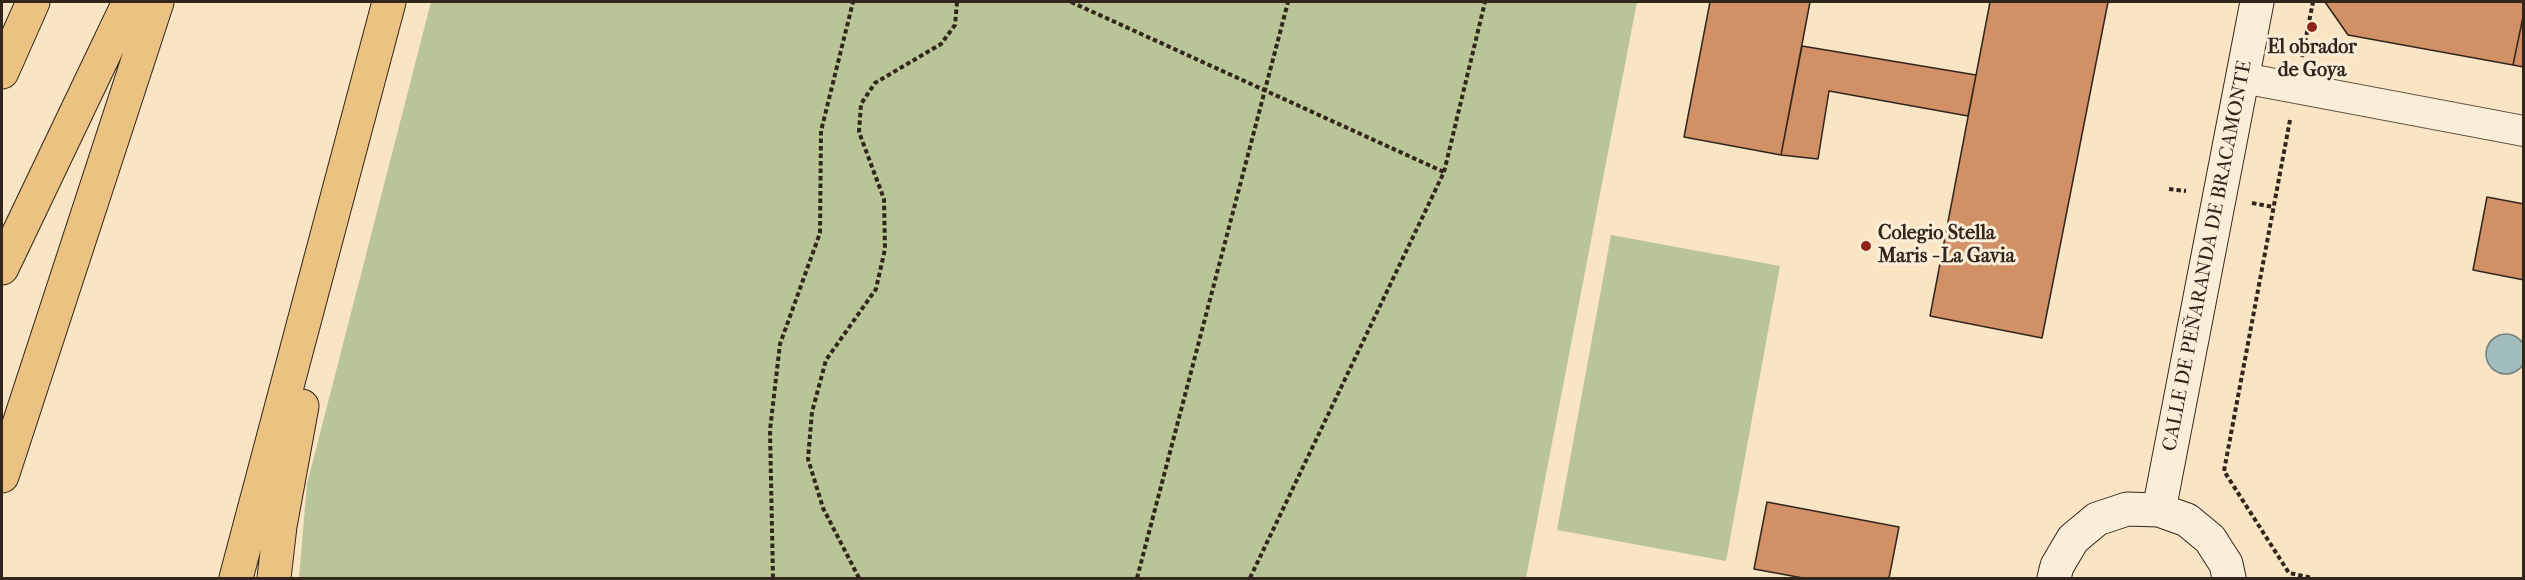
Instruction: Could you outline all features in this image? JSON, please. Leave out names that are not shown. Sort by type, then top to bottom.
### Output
[{"type":"highway","points":[[2,72],[33,2]]},
{"type":"highway","points":[[2,268],[129,2]]},
{"type":"highway","points":[[2,476],[157,2]]},
{"type":"highway","points":[[236,579],[389,2]]},
{"type":"highway","points":[[274,579],[279,526],[351,144]]},
{"type":"main road","name":"CALLE DE PEÑARANDA DE BRACAMONTE","points":[[2158,510],[2257,2]]},
{"type":"main road","points":[[2054,579],[2057,566],[2073,539],[2097,519],[2127,509],[2158,510],[2187,520],[2210,539],[2226,564],[2229,579]]},
{"type":"street","points":[[2243,78],[2523,131]]},
{"type":"path","points":[[773,579],[770,430],[780,344],[820,232],[821,131],[853,2]]},
{"type":"path","points":[[859,579],[823,508],[808,459],[812,412],[826,360],[876,289],[885,249],[884,199],[859,132],[861,104],[876,83],[941,44],[955,25],[957,2]]},
{"type":"path","points":[[1071,2],[1444,172]]},
{"type":"path","points":[[1137,579],[1263,89],[1288,2]]},
{"type":"path","points":[[1250,579],[1444,172],[1485,2]]},
{"type":"path","points":[[2313,2],[2224,471],[2289,573],[2313,579]]},
{"type":"green space","points":[[431,2],[1637,2],[1526,578],[299,578],[307,484]]},
{"type":"green space","points":[[1611,235],[1780,266],[1726,561],[1557,530]]},
{"type":"water","points":[[2506,334],[2520,340],[2526,354],[2520,368],[2506,374],[2492,368],[2486,354],[2492,340]]},
{"type":"building","points":[[1710,2],[1810,2],[1781,155],[1684,137]]},
{"type":"building","points":[[1990,2],[2108,2],[2042,338],[1930,316]]},
{"type":"building","points":[[2325,2],[2524,2],[2524,12],[2513,65],[2348,35]]},
{"type":"building","points":[[2524,12],[2524,67],[2513,65]]},
{"type":"building","points":[[1802,46],[1976,75],[1968,116],[1829,91],[1818,159],[1781,155]]},
{"type":"building","points":[[2487,197],[2524,204],[2524,280],[2473,270]]},
{"type":"building","points":[[1767,502],[1899,527],[1889,578],[1803,578],[1754,569]]},
{"type":"place","name":"El obrador de Goya","points":[[2312,27]]},
{"type":"place","name":"Colegio Stella Maris - La Gavia","points":[[1866,246]]}]
